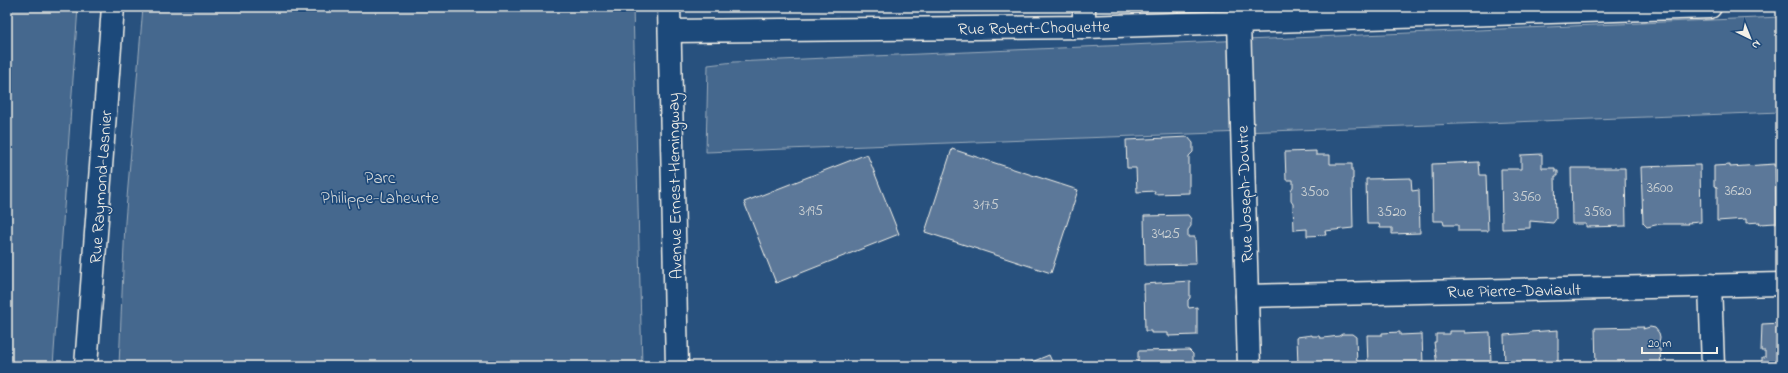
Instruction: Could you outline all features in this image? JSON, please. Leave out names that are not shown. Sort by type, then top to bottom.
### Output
[{"type":"street","name":"Rue Raymond-Lasnier","points":[[86,366],[113,7]]},
{"type":"street","name":"Avenue Ernest-Hemingway","points":[[669,7],[677,366]]},
{"type":"street","name":"Rue Robert-Choquette","points":[[670,31],[1084,17],[1239,22],[1380,12],[1710,7]]},
{"type":"street","name":"Rue Joseph-Doutre","points":[[1239,22],[1249,366]]},
{"type":"street","name":"Rue Pierre-Daviault","points":[[1247,296],[1781,284]]},
{"type":"street","points":[[1710,285],[1713,366]]},
{"type":"green space","points":[[7,7],[78,7],[53,366],[7,366]]},
{"type":"green space","name":"Parc Philippe-Laheurte","points":[[143,7],[633,7],[642,366],[119,366],[125,222]]},
{"type":"green space","points":[[1781,17],[1781,112],[706,152],[708,65],[734,62]]},
{"type":"building","points":[[1188,137],[1193,143],[1193,152],[1189,156],[1189,193],[1154,194],[1155,191],[1137,192],[1136,168],[1127,168],[1126,140]]},
{"type":"building","points":[[952,149],[1078,190],[1051,273],[925,232]]},
{"type":"building","points":[[1316,151],[1316,155],[1330,155],[1330,164],[1352,164],[1353,228],[1325,231],[1326,235],[1307,236],[1307,229],[1294,230],[1293,204],[1291,201],[1293,180],[1286,180],[1285,152]]},
{"type":"building","points":[[867,154],[899,234],[776,283],[744,202]]},
{"type":"building","points":[[1542,154],[1542,168],[1555,168],[1555,171],[1558,171],[1558,176],[1555,176],[1556,219],[1553,223],[1530,221],[1530,228],[1502,229],[1501,169],[1521,169],[1521,155]]},
{"type":"building","points":[[1479,162],[1480,175],[1486,175],[1488,231],[1458,231],[1458,225],[1444,225],[1443,221],[1433,221],[1432,164]]},
{"type":"building","points":[[1775,164],[1776,223],[1746,223],[1746,219],[1717,221],[1717,187],[1714,186],[1714,166],[1730,165],[1730,167]]},
{"type":"building","points":[[1700,165],[1701,222],[1687,223],[1688,224],[1660,224],[1647,227],[1643,223],[1641,167]]},
{"type":"building","points":[[1571,168],[1625,168],[1626,226],[1586,227],[1586,224],[1572,224]]},
{"type":"building","points":[[1411,178],[1412,191],[1419,190],[1420,233],[1392,234],[1392,228],[1380,228],[1379,224],[1367,224],[1366,179]]},
{"type":"building","points":[[1188,215],[1191,219],[1191,226],[1188,230],[1188,237],[1195,237],[1196,264],[1145,265],[1144,216]]},
{"type":"building","points":[[1190,281],[1190,298],[1188,300],[1188,306],[1189,308],[1197,307],[1197,335],[1168,336],[1168,333],[1151,333],[1151,331],[1145,331],[1144,284]]},
{"type":"building","points":[[1781,323],[1781,366],[1762,366],[1762,357],[1765,357],[1765,351],[1761,351],[1762,324]]},
{"type":"building","points":[[1644,327],[1643,329],[1650,327],[1655,328],[1659,333],[1660,337],[1658,349],[1660,349],[1661,366],[1596,366],[1595,328]]},
{"type":"building","points":[[1558,330],[1558,366],[1505,366],[1504,335]]},
{"type":"building","points":[[1449,331],[1465,331],[1465,333],[1490,332],[1491,363],[1479,364],[1479,366],[1437,366],[1434,342],[1436,342],[1436,334],[1449,334]]},
{"type":"building","points":[[1400,332],[1400,335],[1422,334],[1423,366],[1368,366],[1367,335],[1382,335],[1382,333]]},
{"type":"building","points":[[1342,334],[1352,334],[1356,337],[1357,366],[1298,366],[1297,337],[1312,335],[1323,338],[1339,336]]},
{"type":"building","points":[[1189,350],[1193,354],[1193,363],[1191,365],[1193,366],[1138,366],[1138,351]]},
{"type":"building","points":[[1049,355],[1054,366],[1022,366]]},
{"type":"building","points":[[777,360],[794,366],[775,366]]}]
